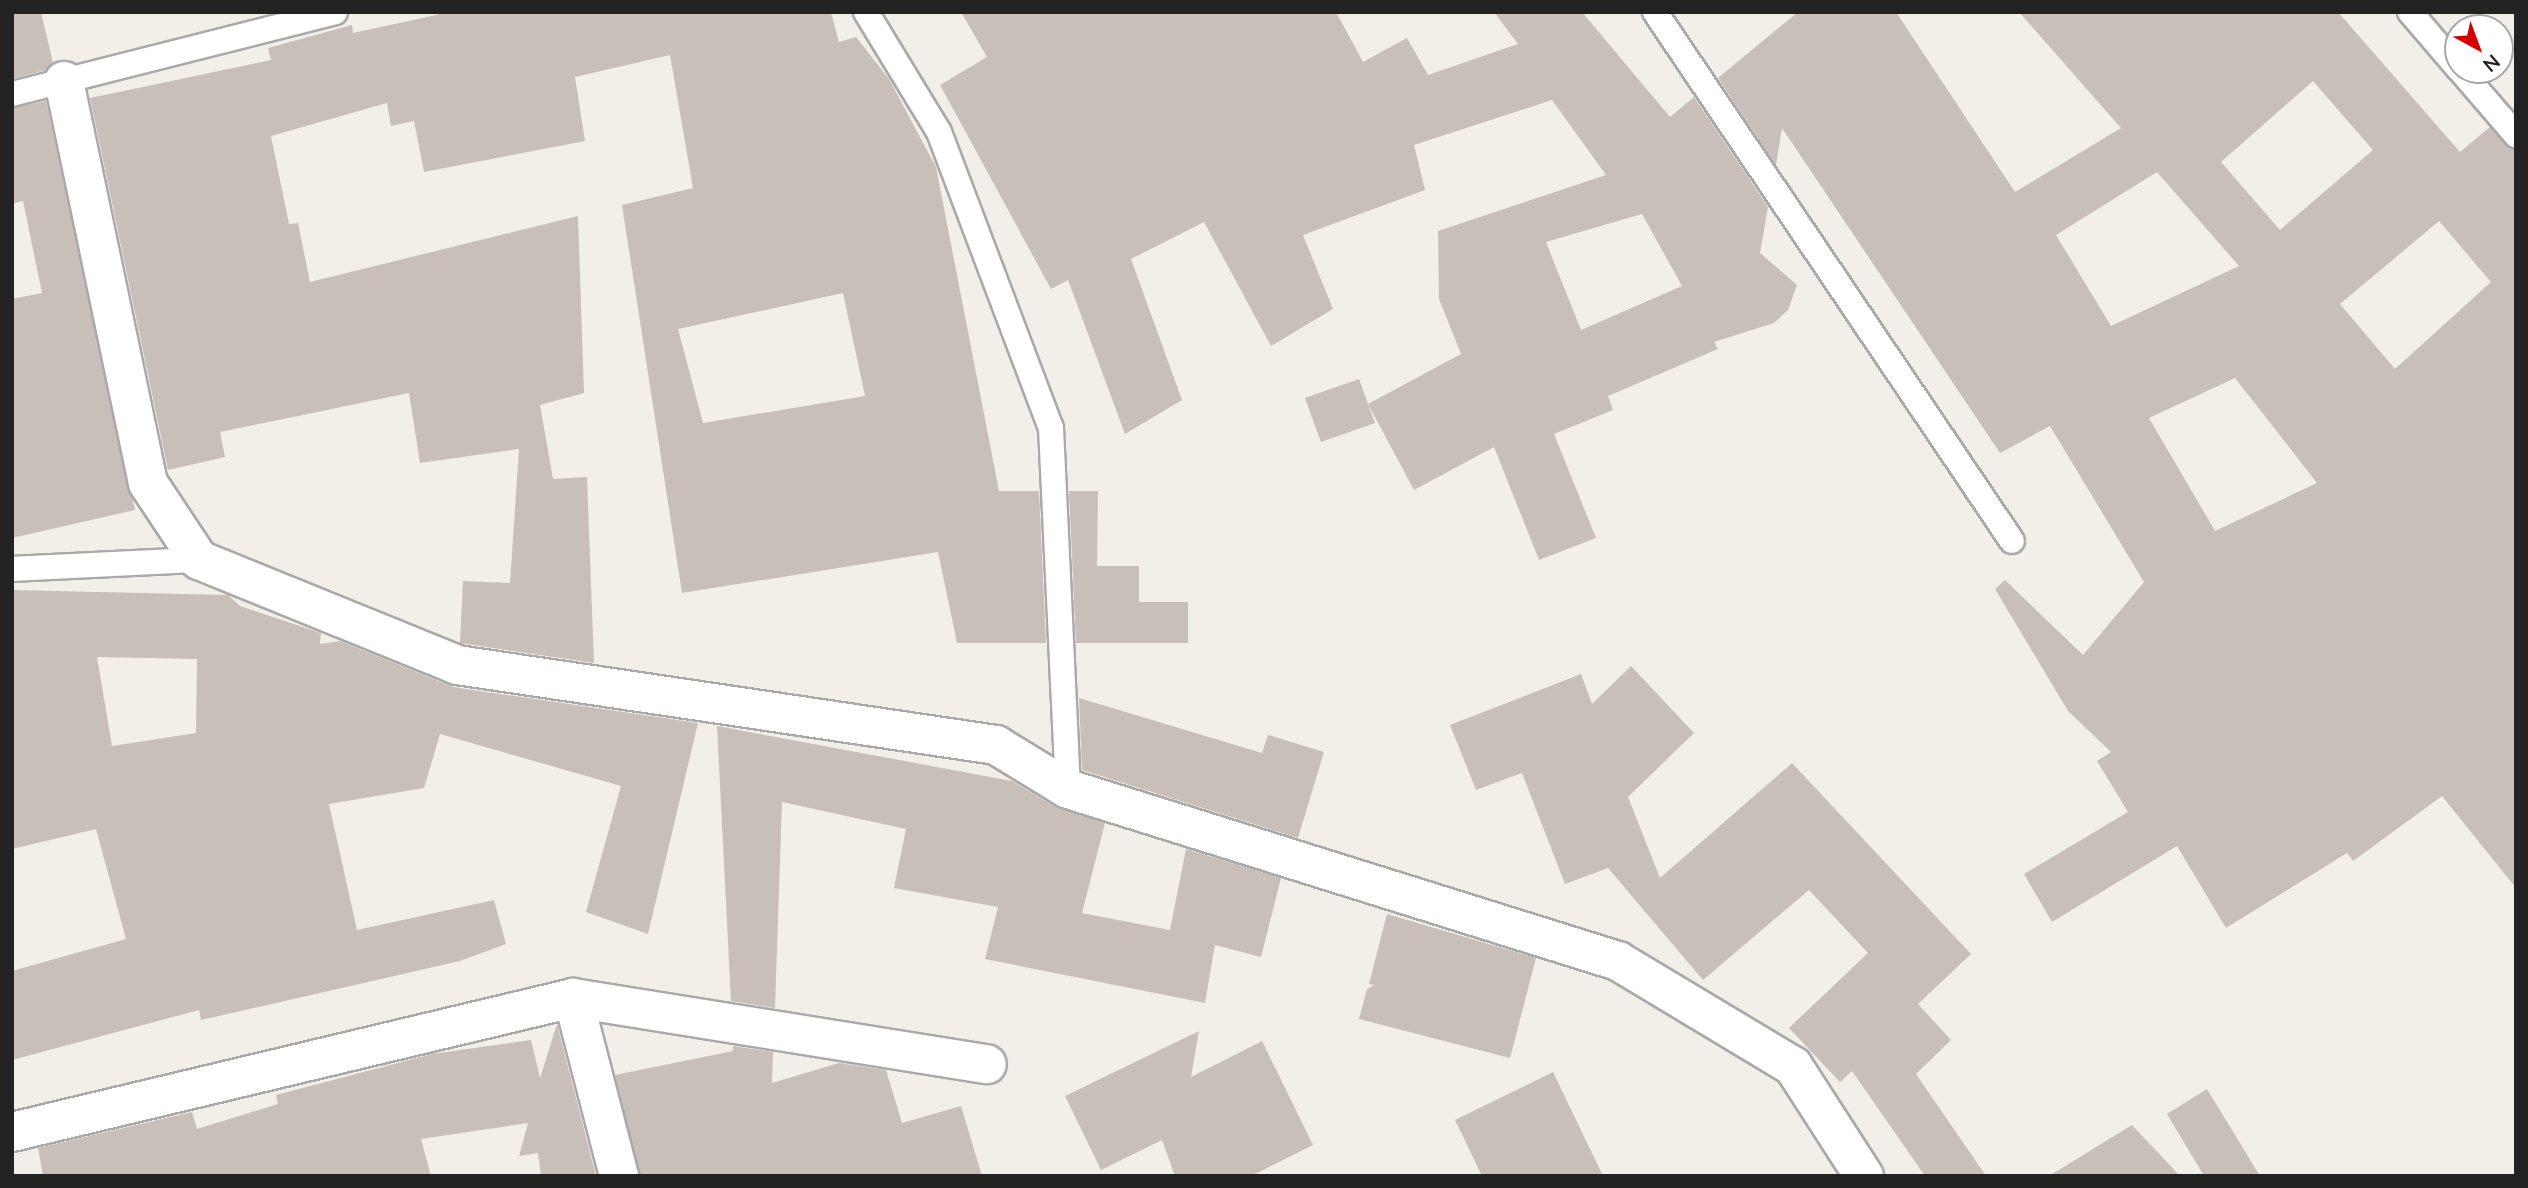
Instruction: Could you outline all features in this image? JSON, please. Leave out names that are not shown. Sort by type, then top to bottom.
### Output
[{"type":"street","points":[[64,81],[148,483],[200,560],[457,665],[996,746],[1068,789],[1618,961],[1793,1066],[1864,1176]]},
{"type":"street","points":[[573,998],[618,1176]]},
{"type":"street","points":[[12,1132],[573,998],[987,1064]]},
{"type":"lane","points":[[12,94],[335,12]]},
{"type":"lane","points":[[866,12],[939,132],[1051,428],[1068,789]]},
{"type":"lane","points":[[1655,12],[2012,541]]},
{"type":"lane","points":[[2410,12],[2444,52]]},
{"type":"lane","points":[[2472,84],[2516,135]]},
{"type":"lane","points":[[12,569],[200,560]]},
{"type":"building","points":[[12,12],[41,12],[53,63],[46,70],[12,79]]},
{"type":"building","points":[[450,12],[831,12],[839,42],[856,37],[889,79],[936,167],[999,491],[1039,491],[1046,643],[957,643],[938,552],[682,593],[622,205],[693,188],[670,55],[575,77],[585,141],[424,172],[414,121],[391,126],[387,103],[271,136],[289,224],[298,223],[310,282],[578,216],[584,393],[540,405],[553,479],[587,477],[594,663],[460,643],[463,581],[510,583],[519,449],[420,463],[409,393],[220,432],[225,457],[168,470],[90,98],[271,60],[268,48],[352,25],[353,33]],"holes":[[[843,293],[865,396],[703,423],[678,329]]]},
{"type":"building","points":[[961,12],[1336,12],[1363,62],[1407,38],[1428,75],[1518,44],[1494,12],[1582,12],[1670,117],[1694,97],[1768,207],[1760,253],[1797,285],[1788,310],[1774,323],[1714,342],[1718,349],[1608,396],[1613,410],[1554,434],[1596,538],[1539,560],[1494,447],[1414,490],[1368,404],[1461,354],[1439,299],[1438,231],[1606,175],[1552,100],[1414,145],[1425,190],[1303,235],[1333,309],[1271,346],[1204,222],[1131,259],[1182,400],[1125,434],[1068,280],[1051,289],[940,85],[987,57]],"holes":[[[1642,214],[1682,286],[1581,330],[1546,242]]]},
{"type":"building","points":[[1798,12],[1896,12],[2015,192],[2121,128],[2019,12],[2338,12],[2460,152],[2490,127],[2516,149],[2516,888],[2442,796],[2353,861],[2347,853],[2226,928],[2177,846],[2052,922],[2024,874],[2128,812],[2097,761],[2111,752],[2068,711],[1995,589],[2005,580],[2083,655],[2144,582],[2050,426],[2000,453],[1782,128],[1776,165],[1718,78]],"holes":[[[2313,81],[2373,150],[2280,230],[2221,162]],[[2157,172],[2239,266],[2111,326],[2056,235]],[[2439,221],[2491,282],[2395,369],[2340,304]],[[2235,378],[2317,483],[2215,531],[2149,418]]]},
{"type":"building","points":[[46,101],[135,510],[12,538],[12,299],[42,293],[23,201],[12,204],[12,108]]},
{"type":"building","points":[[1359,379],[1375,423],[1321,442],[1305,398]]},
{"type":"building","points":[[1069,491],[1098,491],[1097,566],[1139,566],[1139,602],[1188,602],[1188,643],[1076,643]]},
{"type":"building","points":[[12,590],[228,595],[240,606],[321,633],[320,644],[340,641],[453,687],[698,723],[648,934],[586,912],[621,786],[440,734],[424,788],[329,804],[357,930],[494,900],[506,944],[460,961],[201,1020],[199,1010],[12,1060],[12,971],[126,939],[96,829],[12,849]],"holes":[[[97,657],[197,659],[196,733],[112,746]]]},
{"type":"building","points":[[1631,666],[1694,733],[1628,797],[1660,878],[1792,763],[1971,954],[1918,1004],[1951,1040],[1916,1074],[1986,1176],[1925,1176],[1852,1071],[1840,1082],[1789,1028],[1868,953],[1809,890],[1703,980],[1608,868],[1565,884],[1522,773],[1476,790],[1450,725],[1581,674],[1592,704]]},
{"type":"building","points":[[1079,698],[1262,753],[1268,735],[1324,752],[1298,838],[1082,770]]},
{"type":"building","points":[[717,726],[1012,781],[1057,808],[1105,823],[1082,913],[1170,930],[1186,849],[1281,878],[1261,957],[1215,945],[1205,1003],[985,959],[998,907],[894,888],[906,829],[782,802],[775,1008],[731,1001]]},
{"type":"building","points":[[1387,914],[1536,958],[1510,1058],[1359,1019],[1367,989],[1375,985],[1369,984]]},
{"type":"building","points":[[557,1024],[596,1176],[541,1176],[538,1153],[519,1156],[528,1123],[421,1139],[431,1176],[43,1176],[38,1148],[192,1112],[197,1129],[278,1104],[276,1095],[432,1054],[531,1040],[540,1078]]},
{"type":"building","points":[[1199,1031],[1191,1077],[1262,1041],[1313,1145],[1251,1176],[1175,1176],[1162,1140],[1101,1170],[1065,1096]]},
{"type":"building","points":[[733,1046],[773,1052],[772,1083],[839,1063],[886,1070],[902,1123],[961,1106],[982,1176],[640,1176],[615,1075],[733,1051]]},
{"type":"building","points":[[1553,1072],[1603,1176],[1482,1176],[1455,1120]]},
{"type":"building","points":[[2207,1089],[2260,1176],[2204,1176],[2167,1114]]},
{"type":"building","points":[[2132,1125],[2180,1176],[2049,1176]]}]
